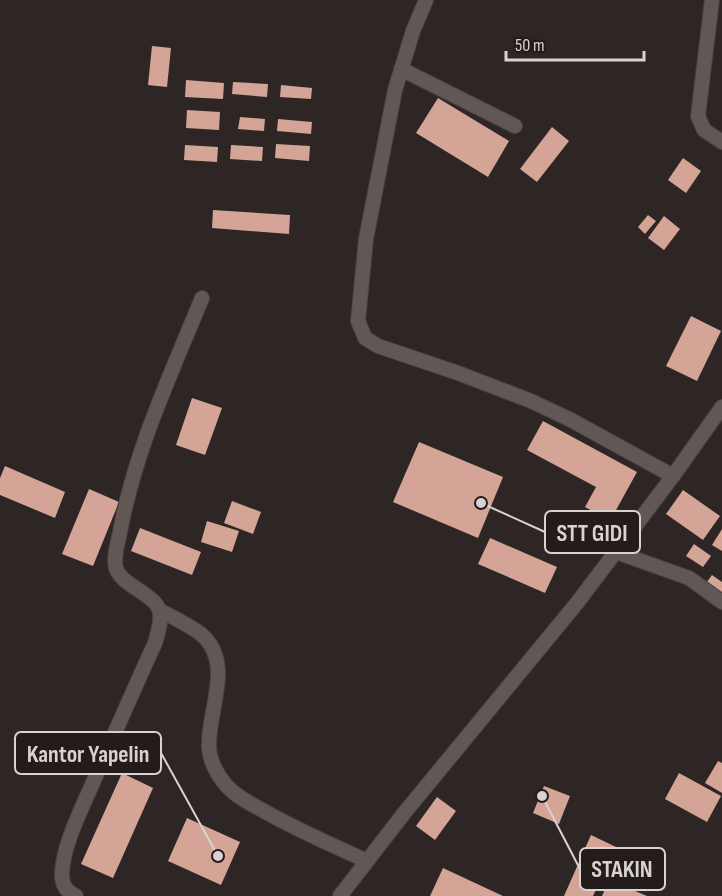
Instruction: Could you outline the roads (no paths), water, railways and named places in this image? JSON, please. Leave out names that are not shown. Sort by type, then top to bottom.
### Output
[{"type":"street","points":[[426,0],[413,31],[395,90],[366,239],[358,321],[365,338],[378,346],[531,401],[571,420],[673,476]]},
{"type":"street","points":[[712,0],[698,116],[704,130],[722,142]]},
{"type":"street","points":[[401,69],[515,126]]},
{"type":"street","points":[[202,298],[131,479],[116,555],[116,568],[124,580],[155,601],[161,611],[202,635],[212,648],[218,664],[218,687],[208,745],[213,766],[226,786],[249,803],[287,824],[367,861]]},
{"type":"street","points":[[340,896],[616,552],[722,407]]},
{"type":"street","points":[[616,552],[689,578],[722,602]]},
{"type":"street","points":[[76,896],[68,892],[63,885],[65,853],[80,812],[155,643],[161,625],[161,611]]},
{"type":"place","name":"STT GIDI","points":[[481,503]]},
{"type":"place","name":"STAKIN","points":[[542,796]]},
{"type":"place","name":"Kantor Yapelin","points":[[218,856]]}]
